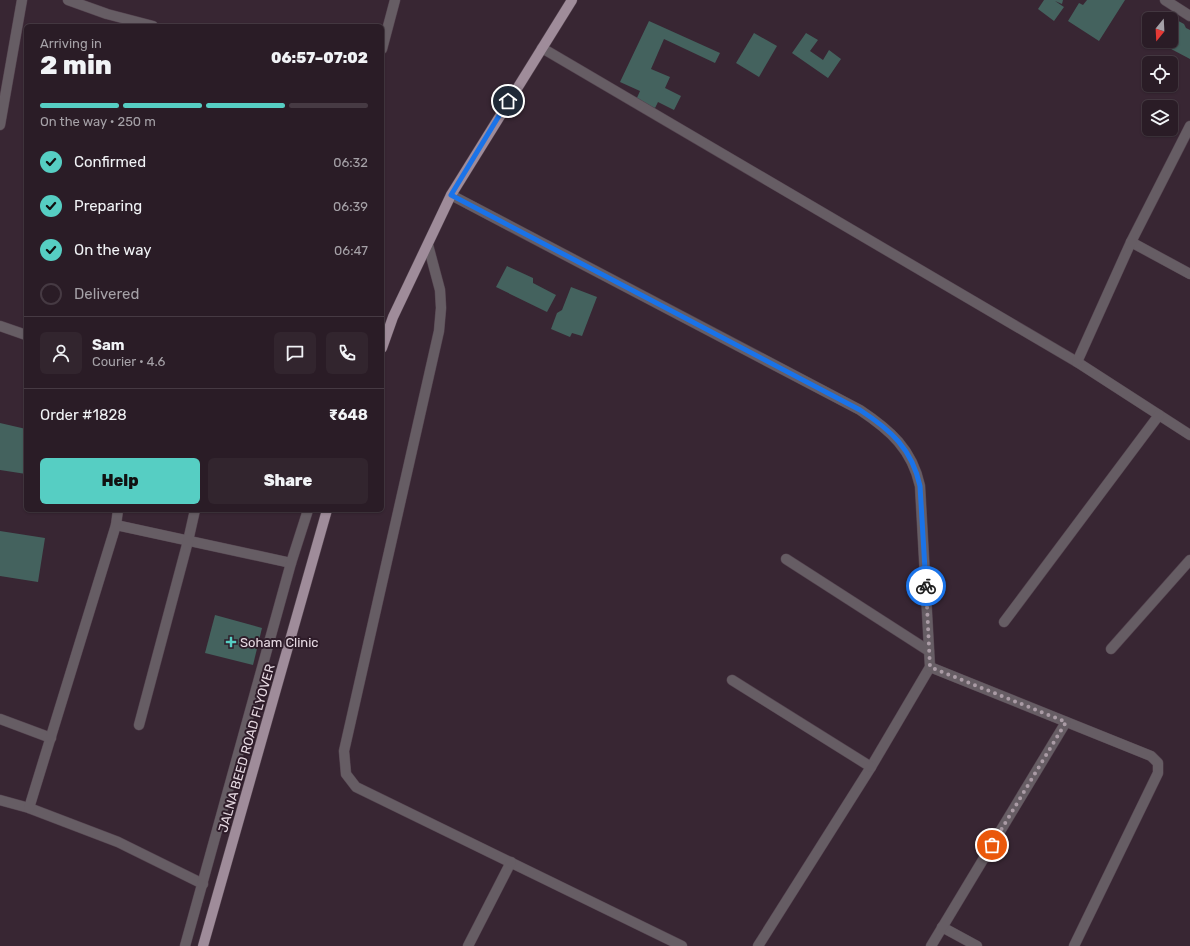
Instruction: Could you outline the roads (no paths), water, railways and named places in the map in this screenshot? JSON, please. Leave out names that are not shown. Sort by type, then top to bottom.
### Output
[{"type":"main road","points":[[384,342],[393,317],[451,195],[572,0]]},
{"type":"main road","name":"JALNA BEED ROAD FLYOVER","points":[[203,946],[327,512]]},
{"type":"street","points":[[0,125],[22,0]]},
{"type":"street","points":[[68,0],[106,14],[145,24]]},
{"type":"street","points":[[384,42],[395,0]]},
{"type":"street","points":[[1165,0],[1190,16]]},
{"type":"street","points":[[542,48],[1077,362],[1190,435]]},
{"type":"street","points":[[1077,362],[1131,242],[1190,126]]},
{"type":"street","points":[[451,195],[860,410],[876,420],[896,438],[905,448],[918,473],[930,667],[871,767],[758,946]]},
{"type":"street","points":[[1131,242],[1190,274]]},
{"type":"street","points":[[428,245],[440,290],[441,308],[439,331],[344,751],[346,774],[356,787],[682,946]]},
{"type":"street","points":[[0,326],[24,333]]},
{"type":"street","points":[[1004,622],[1159,415]]},
{"type":"street","points":[[29,808],[116,525],[118,512]]},
{"type":"street","points":[[139,725],[195,512]]},
{"type":"street","points":[[185,946],[291,563],[307,512]]},
{"type":"street","points":[[116,525],[291,563]]},
{"type":"street","points":[[786,558],[929,651]]},
{"type":"street","points":[[1111,649],[1190,560]]},
{"type":"street","points":[[930,667],[1151,756],[1158,763],[1159,768],[1074,946]]},
{"type":"street","points":[[732,680],[871,767]]},
{"type":"street","points":[[0,719],[51,738]]},
{"type":"street","points":[[931,946],[1066,722]]},
{"type":"street","points":[[0,800],[29,808],[126,845],[203,884]]},
{"type":"street","points":[[468,946],[511,862]]},
{"type":"street","points":[[942,927],[977,946]]},
{"type":"place","name":"Soham Clinic","points":[[231,642]]}]
